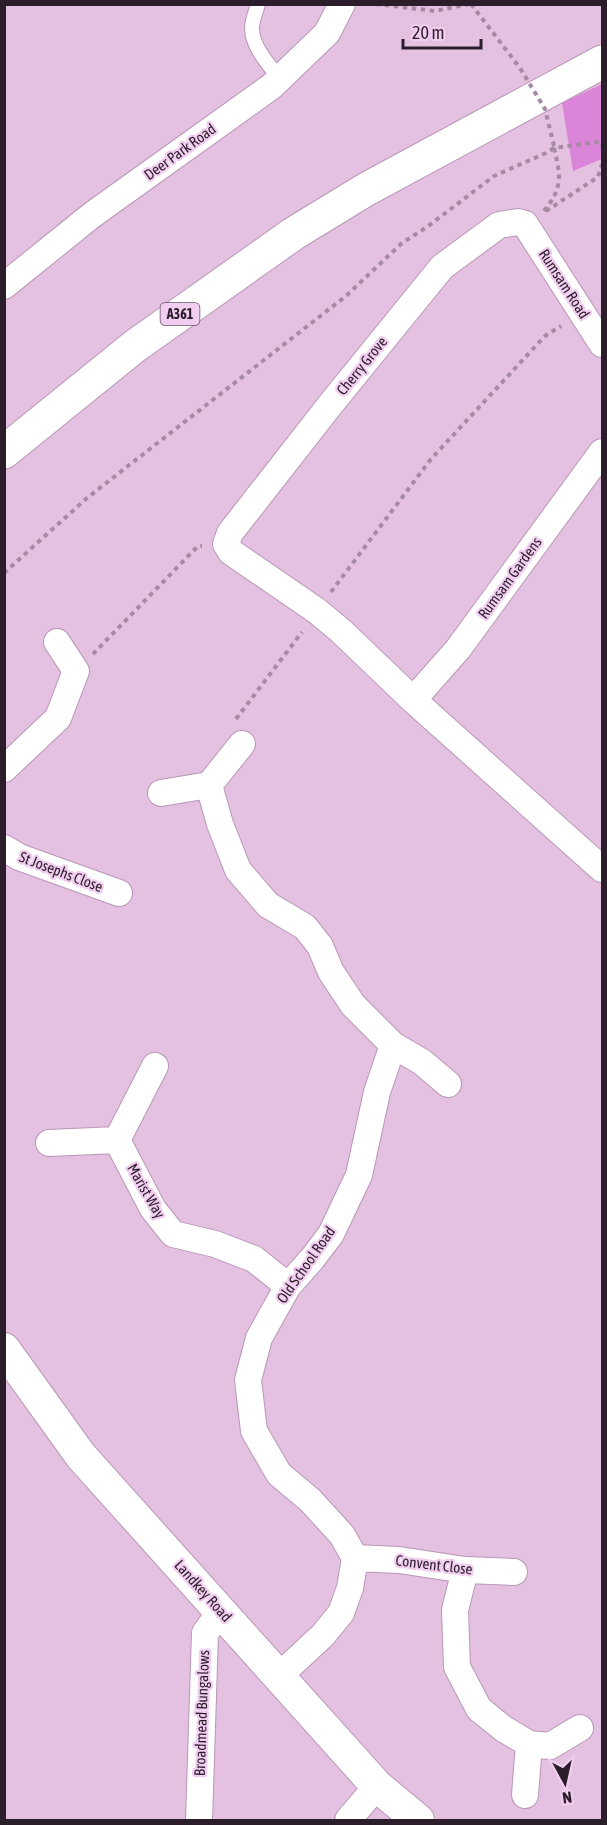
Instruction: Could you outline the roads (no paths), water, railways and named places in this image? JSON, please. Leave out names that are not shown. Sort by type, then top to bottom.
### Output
[{"type":"highway","name":"A361","points":[[4,452],[135,346],[293,234],[365,190],[603,62]]},
{"type":"street","name":"Deer Park Road","points":[[4,286],[92,215],[272,86],[327,33],[342,4]]},
{"type":"street","name":"Rumsam Road","points":[[533,219],[582,313],[603,345]]},
{"type":"street","name":"Cherry Grove","points":[[413,700],[341,631],[317,611],[231,552],[226,544],[231,533],[330,405],[442,267],[499,225],[533,219]]},
{"type":"street","name":"Rumsam Gardens","points":[[413,700],[458,649],[603,452]]},
{"type":"street","points":[[4,769],[58,718],[76,671],[57,642]]},
{"type":"street","points":[[413,700],[603,869]]},
{"type":"street","points":[[238,733],[209,785],[220,824],[238,870],[268,905],[305,927],[320,946],[331,972],[353,1005],[393,1045],[422,1062],[448,1084]]},
{"type":"street","points":[[161,794],[209,785]]},
{"type":"street","name":"St Josephs Close","points":[[4,848],[19,857],[118,893]]},
{"type":"street","name":"Old School Road","points":[[355,1558],[336,1528],[310,1500],[279,1474],[254,1431],[248,1380],[259,1338],[288,1286],[331,1234],[359,1175],[377,1092],[393,1045]]},
{"type":"street","points":[[49,1143],[117,1140],[155,1066]]},
{"type":"street","name":"Marist Way","points":[[117,1140],[153,1209],[173,1233],[215,1244],[254,1259],[288,1286]]},
{"type":"street","name":"Landkey Road","points":[[4,1349],[81,1455],[377,1786],[418,1821]]},
{"type":"street","points":[[279,1676],[323,1635],[341,1613],[350,1588],[355,1558]]},
{"type":"street","name":"Convent Close","points":[[355,1558],[399,1560],[465,1570],[514,1572]]},
{"type":"street","points":[[465,1570],[455,1610],[457,1667],[479,1709],[504,1729],[529,1744],[550,1746],[580,1728]]},
{"type":"street","name":"Broadmead Bungalows","points":[[199,1821],[205,1633],[221,1611]]},
{"type":"street","points":[[525,1795],[529,1744]]},
{"type":"street","points":[[348,1821],[377,1786]]},
{"type":"lane","points":[[258,4],[252,31],[264,58],[280,79]]}]
